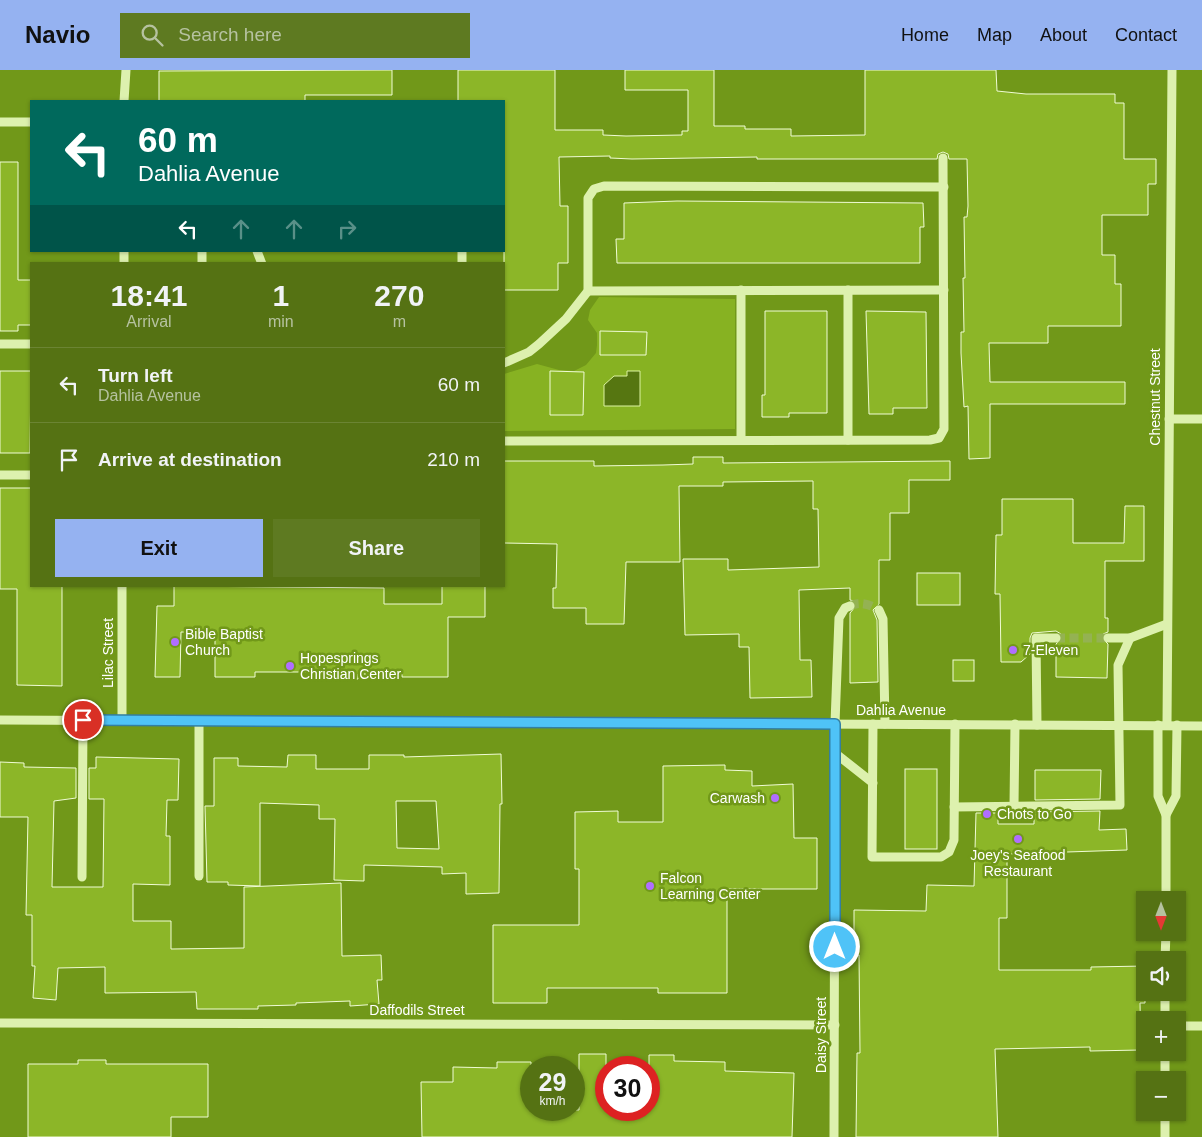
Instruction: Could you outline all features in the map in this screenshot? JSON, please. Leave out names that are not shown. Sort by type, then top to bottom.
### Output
[{"type":"street","points":[[124,100],[126,70]]},
{"type":"street","name":"Chestnut Street","points":[[1166,891],[1166,815],[1158,796],[1167,624],[1172,70]]},
{"type":"street","points":[[0,122],[30,122]]},
{"type":"street","points":[[505,441],[930,440],[939,438],[944,430],[943,158]]},
{"type":"street","points":[[505,363],[529,352],[539,344],[566,319],[588,291],[588,198],[594,189],[604,186],[944,187]]},
{"type":"street","points":[[741,290],[741,440]]},
{"type":"street","points":[[848,290],[848,440]]},
{"type":"street","points":[[588,291],[944,290]]},
{"type":"street","points":[[0,344],[30,344]]},
{"type":"street","points":[[1169,419],[1202,420]]},
{"type":"street","points":[[0,475],[30,475]]},
{"type":"street","name":"Lilac Street","points":[[122,587],[122,720]]},
{"type":"street","name":"Daisy Street","points":[[834,1137],[835,724],[838,618],[845,608],[850,606]]},
{"type":"street","points":[[879,610],[884,619],[885,724]]},
{"type":"street","points":[[1108,638],[1130,638],[1167,624]]},
{"type":"street","points":[[1037,725],[1036,638],[1056,638]]},
{"type":"street","points":[[954,807],[1120,805],[1118,664],[1130,638]]},
{"type":"street","name":"Dahlia Avenue","points":[[0,720],[1202,726]]},
{"type":"street","points":[[82,878],[83,720]]},
{"type":"street","points":[[199,720],[199,876]]},
{"type":"street","points":[[872,724],[872,857],[941,857],[949,852],[954,840],[955,724]]},
{"type":"street","points":[[1014,724],[1014,806]]},
{"type":"street","name":"Chestnut Street","points":[[1166,815],[1176,796],[1177,725]]},
{"type":"street","points":[[835,753],[873,783]]},
{"type":"street","name":"Daffodils Street","points":[[0,1023],[835,1025]]},
{"type":"street","points":[[1186,1026],[1202,1026]]},
{"type":"street","points":[[1165,1121],[1165,1137]]},
{"type":"shaded area","points":[[599,297],[735,299],[735,429],[505,431],[505,374],[537,364],[559,370],[574,371],[586,365],[596,353],[597,345],[597,333],[588,320],[590,310]]},
{"type":"shaded area","points":[[627,371],[640,371],[640,406],[604,406],[604,385],[614,376],[627,376]]},
{"type":"building","points":[[392,70],[392,95],[305,95],[305,100],[159,100],[159,71]]},
{"type":"building","points":[[458,70],[555,70],[555,130],[603,130],[603,135],[626,136],[682,135],[682,131],[688,131],[688,90],[625,90],[625,70],[714,70],[714,126],[745,126],[745,129],[791,129],[791,136],[865,135],[865,70],[996,70],[997,91],[1026,94],[1115,94],[1115,103],[1124,103],[1124,159],[1156,159],[1156,184],[1148,184],[1148,215],[1102,215],[1102,255],[1115,255],[1115,284],[1121,284],[1121,326],[1048,326],[1048,343],[989,343],[990,382],[1125,382],[1125,404],[990,404],[990,458],[969,459],[968,406],[964,407],[961,353],[961,332],[964,332],[964,217],[967,217],[968,206],[967,159],[949,159],[948,154],[943,152],[938,154],[937,159],[757,159],[757,157],[632,159],[610,158],[610,156],[559,157],[560,206],[568,206],[568,263],[558,263],[558,290],[505,290],[505,100],[458,100]]},
{"type":"building","points":[[0,162],[18,162],[18,280],[30,280],[30,325],[18,325],[18,331],[0,331]]},
{"type":"building","points":[[677,201],[923,203],[924,227],[920,227],[920,263],[617,263],[616,239],[624,239],[624,203]]},
{"type":"building","points":[[765,311],[827,311],[827,413],[789,413],[789,417],[762,417],[762,395],[765,395]]},
{"type":"building","points":[[866,311],[926,312],[927,408],[893,408],[893,414],[869,414]]},
{"type":"building","points":[[600,331],[647,332],[646,355],[600,355]]},
{"type":"building","points":[[0,371],[30,371],[30,453],[0,453]]},
{"type":"building","points":[[550,371],[584,372],[583,415],[550,415]]},
{"type":"building","points":[[693,457],[723,457],[723,463],[950,461],[950,480],[909,480],[909,513],[890,513],[890,560],[879,560],[879,604],[873,610],[877,620],[878,682],[850,683],[850,613],[856,606],[854,601],[850,600],[850,588],[799,590],[800,660],[811,660],[812,697],[750,698],[749,647],[739,647],[739,634],[685,635],[683,559],[728,559],[728,570],[819,567],[818,509],[813,509],[813,481],[723,482],[723,486],[679,486],[680,562],[626,562],[624,624],[586,624],[586,608],[553,608],[553,588],[556,588],[557,544],[505,543],[505,461],[594,461],[594,466],[693,464]]},
{"type":"building","points":[[0,488],[30,488],[30,587],[62,587],[62,686],[17,685],[17,589],[0,589]]},
{"type":"building","points":[[1002,499],[1073,499],[1073,543],[1124,543],[1125,506],[1144,506],[1144,561],[1105,561],[1105,618],[1108,618],[1108,632],[1103,634],[1102,638],[1108,644],[1107,678],[1056,677],[1056,644],[1062,638],[1061,634],[1056,631],[1032,633],[1030,638],[1030,654],[1021,662],[1001,662],[1000,594],[995,594],[996,535],[1002,535]]},
{"type":"building","points":[[917,573],[960,573],[960,605],[917,605]]},
{"type":"building","points":[[174,587],[384,588],[384,604],[442,604],[442,587],[485,587],[485,617],[448,617],[448,677],[402,677],[402,674],[358,674],[358,679],[325,679],[325,672],[255,672],[255,677],[215,677],[215,633],[181,632],[180,677],[155,677],[157,606],[174,606]]},
{"type":"building","points":[[953,660],[974,660],[974,681],[953,681]]},
{"type":"building","points":[[501,754],[502,804],[500,804],[499,893],[466,894],[466,873],[442,874],[442,867],[364,865],[364,881],[334,880],[335,819],[319,819],[319,805],[260,803],[260,886],[228,885],[228,882],[207,882],[205,806],[214,806],[214,758],[238,758],[238,766],[287,767],[288,755],[316,755],[316,769],[369,769],[369,755],[404,755],[404,757]],"holes":[[[396,801],[436,801],[439,849],[397,848]]]},
{"type":"building","points":[[96,757],[179,759],[178,800],[167,800],[166,836],[170,836],[170,885],[133,884],[133,921],[171,921],[171,949],[244,948],[244,887],[341,883],[342,956],[381,955],[382,980],[377,980],[379,1004],[350,1006],[350,1001],[258,1006],[258,1009],[197,1009],[196,992],[105,993],[105,967],[58,968],[56,1000],[33,998],[35,966],[32,966],[32,915],[26,915],[28,817],[0,817],[0,762],[24,763],[24,767],[76,768],[76,798],[54,801],[52,887],[103,887],[104,799],[89,799],[89,768],[96,768]]},
{"type":"building","name":"Falcon Learning Center","points":[[725,765],[725,770],[752,771],[752,786],[793,784],[794,838],[817,838],[817,889],[727,889],[727,993],[658,993],[658,988],[547,988],[547,1003],[493,1003],[493,925],[579,925],[579,869],[575,869],[575,812],[618,811],[618,822],[663,822],[663,766]]},
{"type":"building","points":[[905,769],[937,769],[937,849],[905,849]]},
{"type":"building","points":[[1035,770],[1101,770],[1100,799],[1035,800]]},
{"type":"building","points":[[1100,811],[1099,830],[1126,829],[1127,850],[1007,854],[1007,918],[999,918],[999,970],[1091,970],[1091,967],[1136,966],[1136,1001],[1145,1001],[1145,1003],[1140,1003],[1140,1011],[1136,1011],[1136,1050],[1090,1051],[1090,1047],[995,1049],[998,1137],[856,1137],[857,1053],[860,1053],[859,955],[854,955],[854,910],[926,911],[927,885],[974,886],[976,813],[998,813],[998,824],[1034,824],[1034,812]]},
{"type":"building","points":[[579,1054],[606,1054],[606,1056],[595,1056],[595,1121],[660,1121],[660,1056],[649,1055],[674,1055],[674,1061],[725,1062],[725,1071],[794,1073],[792,1137],[422,1137],[421,1082],[453,1082],[453,1067],[497,1068],[497,1062],[520,1062],[520,1121],[585,1121],[585,1056],[579,1056]]},
{"type":"building","points":[[78,1060],[106,1060],[106,1064],[208,1064],[208,1117],[171,1117],[171,1137],[28,1137],[28,1064],[78,1064]]},
{"type":"tunnel","points":[[850,606],[864,604],[879,610]]},
{"type":"tunnel","points":[[1056,638],[1108,638]]},
{"type":"place","name":"Bible Baptist Church","points":[[175,642]]},
{"type":"place","name":"7-Eleven","points":[[1013,650]]},
{"type":"place","name":"Hopesprings Christian Center","points":[[290,666]]},
{"type":"place","name":"Carwash","points":[[775,798]]},
{"type":"place","name":"Chots to Go","points":[[987,814]]},
{"type":"place","name":"Joey's Seafood Restaurant","points":[[1018,839]]},
{"type":"place","name":"Falcon Learning Center","points":[[650,886]]},
{"type":"route","points":[[83,720],[835,724],[835,947]]}]
